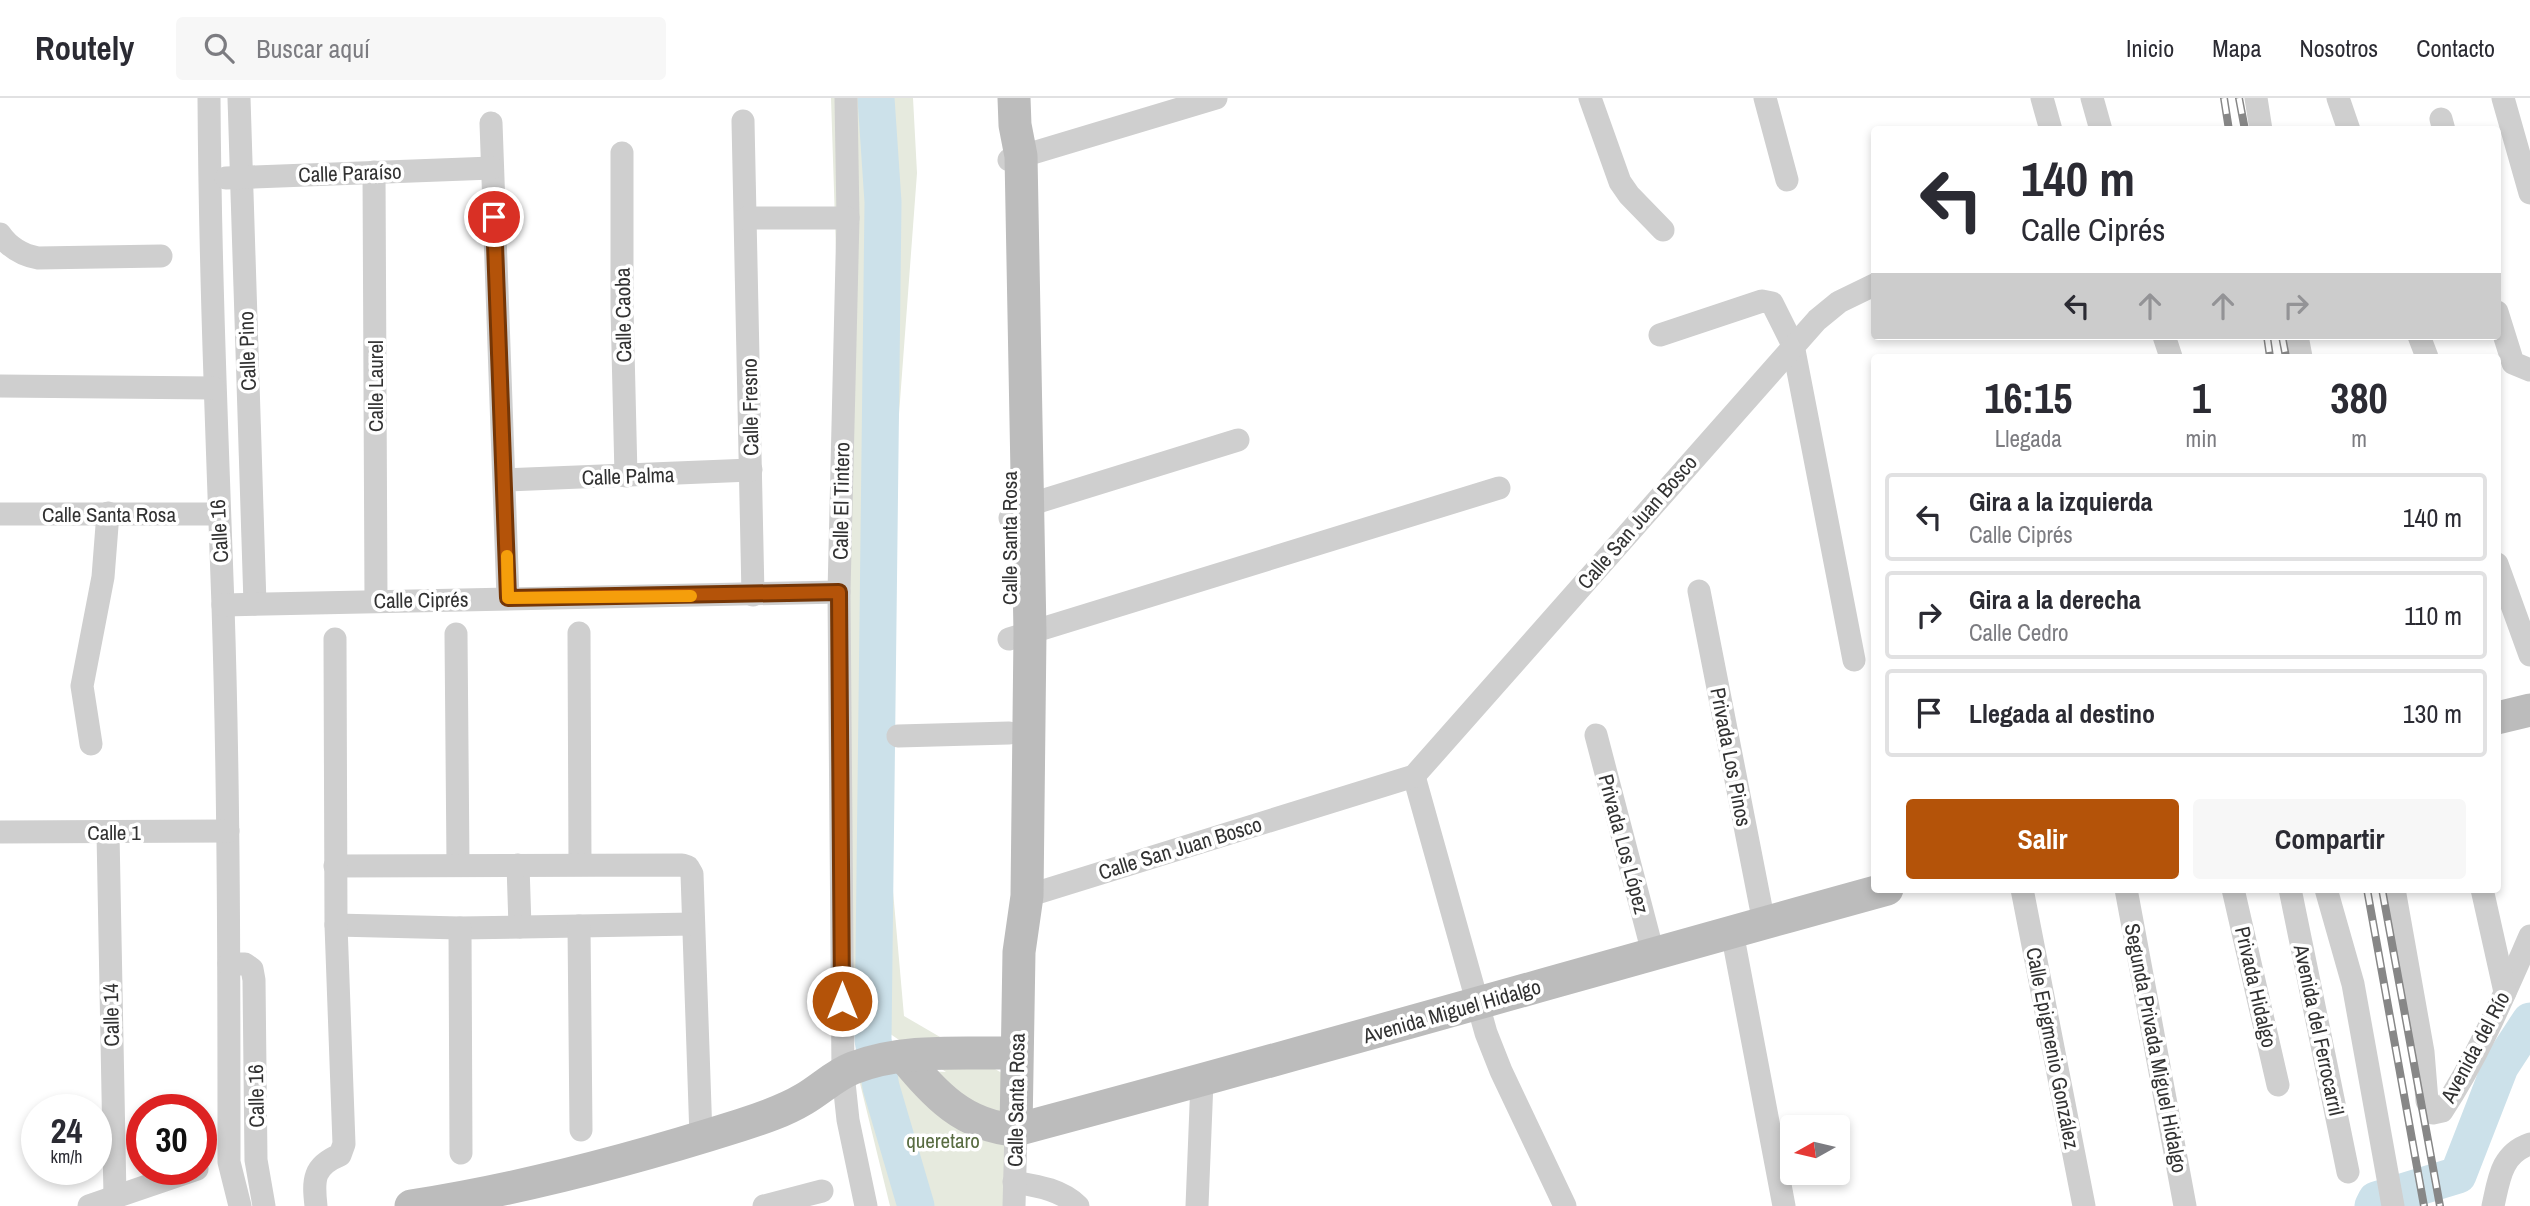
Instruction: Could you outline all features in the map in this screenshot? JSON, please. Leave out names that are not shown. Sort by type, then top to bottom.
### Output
[{"type":"street","name":"Calle 16","points":[[209,98],[214,398],[223,604],[228,831],[229,1162],[240,1206]]},
{"type":"street","name":"Calle Pino","points":[[239,98],[255,604]]},
{"type":"street","name":"Calle El Tintero","points":[[846,98],[848,218],[839,592],[850,1070],[848,1120],[866,1206]]},
{"type":"street","points":[[1014,135],[1216,98]]},
{"type":"street","points":[[1590,98],[1620,182],[1662,230]]},
{"type":"street","points":[[1765,98],[1787,180]]},
{"type":"street","points":[[2042,98],[2050,126]]},
{"type":"street","points":[[2092,98],[2100,126]]},
{"type":"street","points":[[2256,98],[2261,126]]},
{"type":"street","points":[[2338,98],[2348,126]]},
{"type":"street","points":[[2503,98],[2530,193]]},
{"type":"street","name":"Calle Fresno","points":[[743,121],[753,595]]},
{"type":"street","points":[[491,122],[508,598]]},
{"type":"street","name":"Calle Santa Rosa","points":[[1014,135],[1019,766],[1027,896],[1019,952],[1014,1206]]},
{"type":"street","name":"Calle Caoba","points":[[622,153],[626,477]]},
{"type":"street","name":"Calle Paraíso","points":[[209,179],[492,168]]},
{"type":"street","name":"Calle Laurel","points":[[374,172],[376,600]]},
{"type":"street","points":[[746,218],[848,218]]},
{"type":"street","points":[[0,234],[10,247],[38,258],[161,256]]},
{"type":"street","name":"Calle San Juan Bosco","points":[[1027,896],[1413,776],[1793,345],[1839,302],[1871,286]]},
{"type":"street","points":[[1660,335],[1768,301],[1772,303],[1793,345],[1854,660]]},
{"type":"street","points":[[2501,325],[2513,363],[2530,370]]},
{"type":"street","points":[[0,386],[214,398],[249,408]]},
{"type":"street","points":[[1018,513],[1041,501],[1238,440]]},
{"type":"street","name":"Calle Palma","points":[[505,480],[751,470]]},
{"type":"street","points":[[1019,636],[1499,488]]},
{"type":"street","points":[[91,744],[82,686],[103,577],[108,513]]},
{"type":"street","name":"Calle Santa Rosa","points":[[0,514],[218,514]]},
{"type":"street","points":[[220,543],[253,541]]},
{"type":"street","points":[[2501,588],[2505,612],[2530,655]]},
{"type":"street","name":"Privada Los Pinos","points":[[1699,591],[1764,923]]},
{"type":"street","name":"Calle Ciprés","points":[[223,604],[839,592]]},
{"type":"street","points":[[456,634],[458,864]]},
{"type":"street","points":[[579,634],[580,864]]},
{"type":"street","name":"Calle Santa Rosa","points":[[1019,636],[1009,733],[1019,766],[1009,878],[1019,952]]},
{"type":"street","points":[[316,1206],[314,1183],[317,1172],[330,1159],[340,1155],[344,1144],[336,925],[335,639]]},
{"type":"street","points":[[2501,717],[2530,710]]},
{"type":"street","points":[[898,736],[1009,733]]},
{"type":"street","name":"Privada Los López","points":[[1596,735],[1653,953]]},
{"type":"street","points":[[1413,776],[1486,1033],[1501,1071],[1565,1206]]},
{"type":"street","name":"Calle 1","points":[[0,832],[228,831]]},
{"type":"street","name":"Calle 14","points":[[108,833],[114,1197]]},
{"type":"street","points":[[335,866],[580,864],[688,867],[692,874],[701,1137]]},
{"type":"street","points":[[518,865],[520,927]]},
{"type":"street","name":"Avenida Miguel Hidalgo","points":[[1016,1130],[1202,1081],[1872,893]]},
{"type":"street","name":"Calle Epigmenio González","points":[[2023,893],[2084,1206]]},
{"type":"street","name":"Segunda Privada Miguel Hidalgo","points":[[2127,893],[2185,1206]]},
{"type":"street","name":"Privada Hidalgo","points":[[2234,893],[2278,1085]]},
{"type":"street","name":"Avenida del Ferrocarril","points":[[2291,893],[2348,1172]]},
{"type":"street","points":[[2327,893],[2353,984],[2393,1206]]},
{"type":"street","name":"Avenida del Río","points":[[2395,893],[2423,1052],[2427,1101],[2432,1113],[2442,1111],[2454,1093],[2530,936]]},
{"type":"street","points":[[2483,893],[2505,992]]},
{"type":"street","points":[[336,925],[460,928],[693,924]]},
{"type":"street","points":[[579,926],[581,1130]]},
{"type":"street","points":[[460,928],[461,1153]]},
{"type":"street","points":[[1732,932],[1784,1206]]},
{"type":"street","name":"Calle 16","points":[[229,964],[246,964],[252,969],[254,980],[256,1160],[264,1206]]},
{"type":"street","points":[[411,1206],[540,1180],[776,1114],[850,1070],[899,1058],[940,1054],[1016,1053]]},
{"type":"street","points":[[899,1058],[961,1115],[994,1128],[1016,1130]]},
{"type":"street","points":[[1198,1206],[1202,1081]]},
{"type":"street","points":[[2493,1206],[2500,1172],[2511,1154],[2530,1144]]},
{"type":"street","points":[[217,1164],[256,1160]]},
{"type":"street","points":[[1014,1182],[1048,1188],[1077,1206]]},
{"type":"street","points":[[89,1206],[149,1185]]},
{"type":"street","points":[[764,1206],[822,1191]]},
{"type":"green space","name":"queretaro","points":[[831,98],[913,98],[917,173],[877,709],[904,1016],[1007,1076],[1009,1206],[890,1206],[856,1067],[946,1072],[842,1001],[842,437]]},
{"type":"waterway","points":[[876,98],[883,202],[873,1040],[881,1087],[916,1206]]},
{"type":"waterway","points":[[2373,1206],[2376,1200],[2458,1175],[2500,1067],[2530,1021]]},
{"type":"railway","points":[[2224,98],[2228,126]]},
{"type":"railway","points":[[2239,98],[2244,126]]},
{"type":"railway","points":[[2268,340],[2270,354]]},
{"type":"railway","points":[[2283,340],[2285,354]]},
{"type":"railway","points":[[2368,893],[2424,1206]]},
{"type":"railway","points":[[2383,893],[2440,1206]]},
{"type":"slow traffic","points":[[507,556],[508,598],[691,596]]},
{"type":"route","points":[[494,217],[508,598],[839,592],[842,1001]]}]
